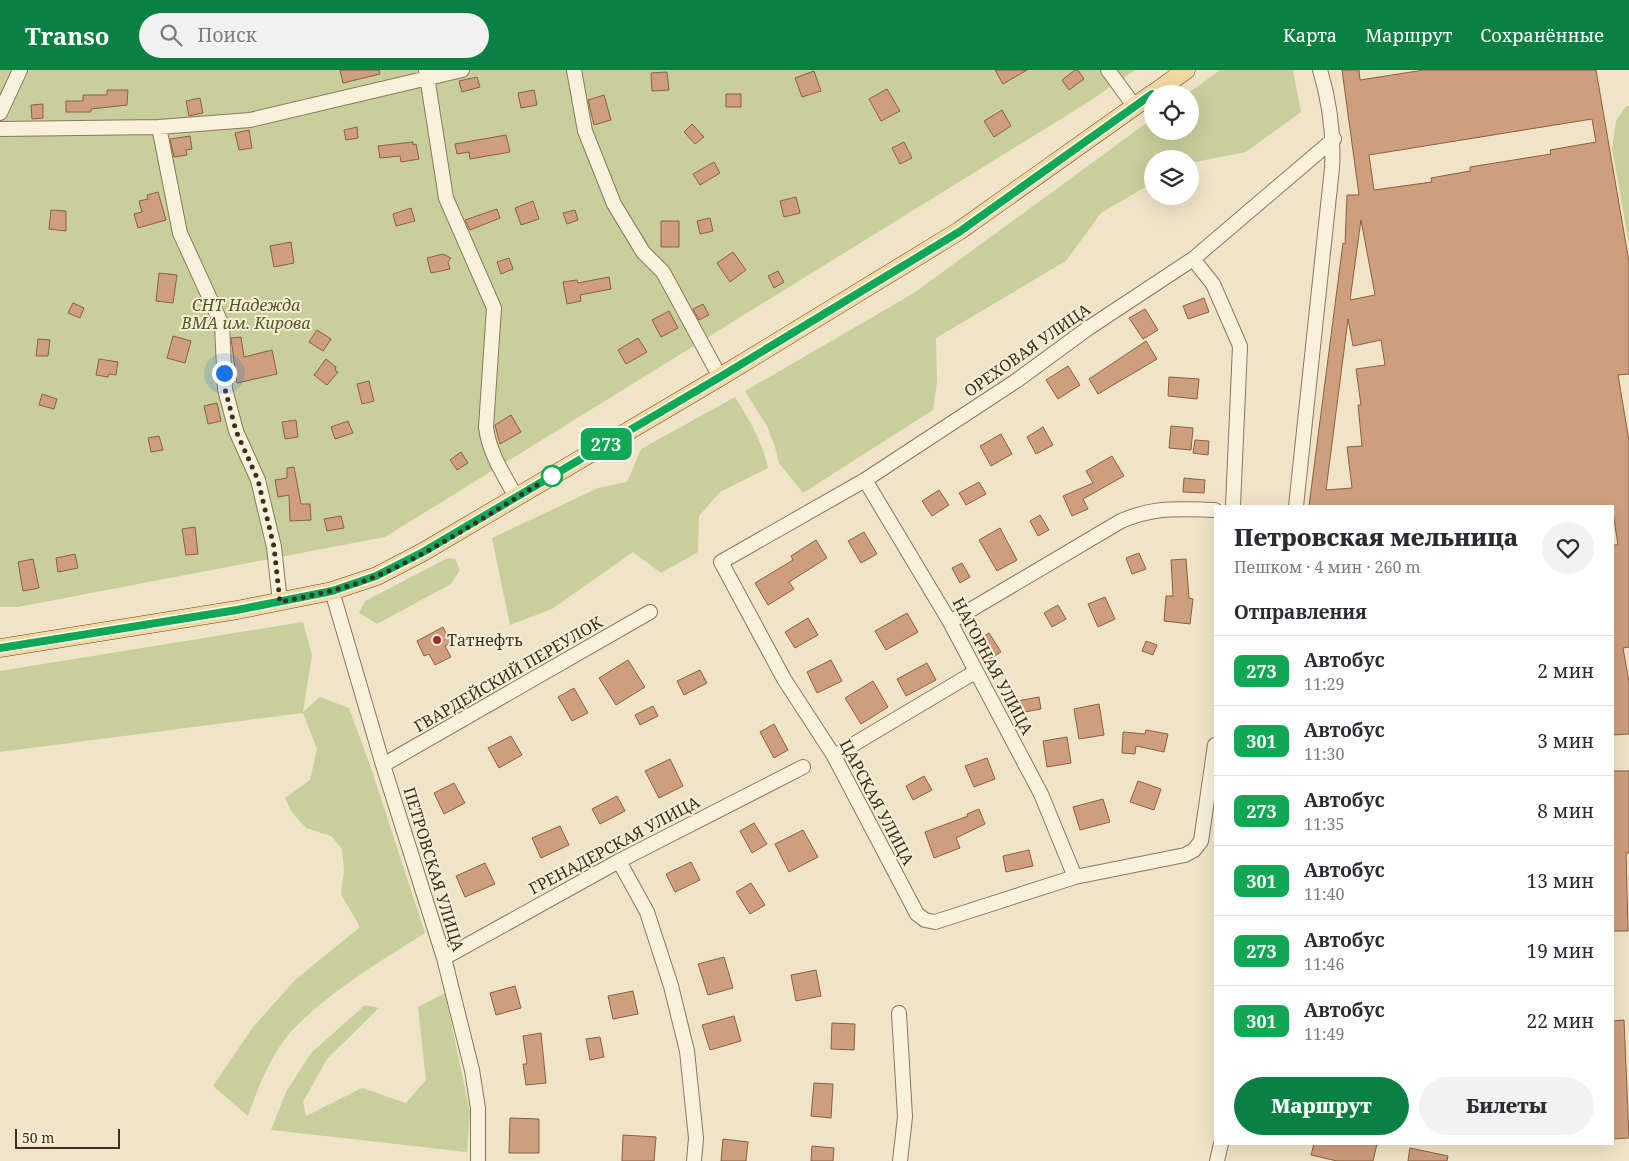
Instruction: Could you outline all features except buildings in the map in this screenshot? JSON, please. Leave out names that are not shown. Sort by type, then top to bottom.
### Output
[{"type":"main road","points":[[1165,85],[1186,70]]},
{"type":"main road","points":[[0,648],[280,602],[332,591],[376,576],[423,552],[720,377],[959,232],[1144,100]]},
{"type":"street","points":[[0,113],[20,70]]},
{"type":"street","points":[[0,129],[159,127],[250,120],[426,74],[462,70]]},
{"type":"street","points":[[574,70],[585,131],[614,204],[642,252],[663,272],[720,377]]},
{"type":"street","points":[[1108,70],[1135,106]]},
{"type":"street","points":[[1296,505],[1334,139],[1326,90],[1320,70]]},
{"type":"street","points":[[426,74],[446,198],[494,308],[486,427],[487,439],[516,497]]},
{"type":"street","points":[[159,127],[180,233],[222,325],[225,389],[236,431],[258,480],[274,547],[280,602]]},
{"type":"street","name":"ОРЕХОВАЯ УЛИЦА","points":[[721,562],[865,480],[1016,381],[1087,328],[1193,259],[1334,139]]},
{"type":"street","points":[[1193,259],[1213,284],[1240,346],[1233,505]]},
{"type":"street","name":"НАГОРНАЯ УЛИЦА","points":[[865,480],[950,622],[1041,794],[1074,877]]},
{"type":"street","points":[[950,622],[1121,521],[1137,514],[1155,509],[1214,510]]},
{"type":"street","name":"ЦАРСКАЯ УЛИЦА","points":[[721,562],[784,680],[834,756],[917,914],[925,920],[935,922],[1074,877],[1185,855],[1194,850],[1201,841],[1214,752]]},
{"type":"street","name":"ПЕТРОВСКАЯ УЛИЦА","points":[[332,591],[383,765],[444,958],[472,1070],[478,1108],[478,1161]]},
{"type":"street","name":"ГВАРДЕЙСКИЙ ПЕРЕУЛОК","points":[[383,765],[650,612]]},
{"type":"street","points":[[834,756],[975,672]]},
{"type":"street","name":"ГРЕНАДЕРСКАЯ УЛИЦА","points":[[444,958],[619,861],[803,767]]},
{"type":"street","points":[[619,861],[647,912],[671,986],[687,1052],[696,1138],[694,1161]]},
{"type":"street","points":[[899,1013],[905,1116],[900,1161]]},
{"type":"street","points":[[1217,1161],[1221,1145]]},
{"type":"green space","name":"СНТ Надежда ВМА им. Кирова","points":[[0,70],[1135,70],[1090,101],[385,537],[18,607],[0,607]]},
{"type":"green space","points":[[1220,70],[1293,70],[1301,112],[1246,152],[1199,161],[1199,150],[1144,150],[1144,188],[1101,213],[1066,261],[936,338],[937,382],[933,410],[803,493],[779,463],[767,426],[745,391],[914,293],[1144,125],[1144,140],[1199,140],[1199,85]]},
{"type":"green space","points":[[1626,106],[1629,106],[1629,244],[1612,148],[1616,121]]},
{"type":"green space","points":[[735,397],[755,431],[768,468],[720,492],[699,516],[698,552],[661,573],[633,552],[552,609],[510,625],[492,538],[598,488],[627,482],[641,449]]},
{"type":"green space","points":[[448,558],[455,559],[460,570],[451,584],[377,624],[359,613],[365,601]]},
{"type":"green space","points":[[303,622],[312,655],[303,712],[320,697],[349,708],[371,768],[425,933],[336,992],[319,1005],[289,1034],[270,1063],[248,1116],[213,1086],[253,1027],[295,980],[360,927],[341,894],[344,870],[342,849],[331,836],[306,828],[291,811],[285,798],[310,780],[317,749],[303,713],[0,752],[0,671]]},
{"type":"green space","points":[[445,993],[470,1112],[467,1152],[271,1130],[286,1092],[311,1053],[365,1005],[379,1008],[327,1059],[303,1102],[306,1116],[362,1088],[406,1103],[426,1080],[418,1007]]},
{"type":"bus line","name":"273","points":[[0,648],[280,602],[332,591],[376,576],[423,552],[720,377],[959,232],[1144,100]]},
{"type":"place","name":"Татнефть","points":[[437,640]]},
{"type":"route","points":[[224,373],[225,389],[236,431],[258,480],[274,547],[280,602],[332,591],[376,576],[423,552],[554,475],[552,476]]}]
